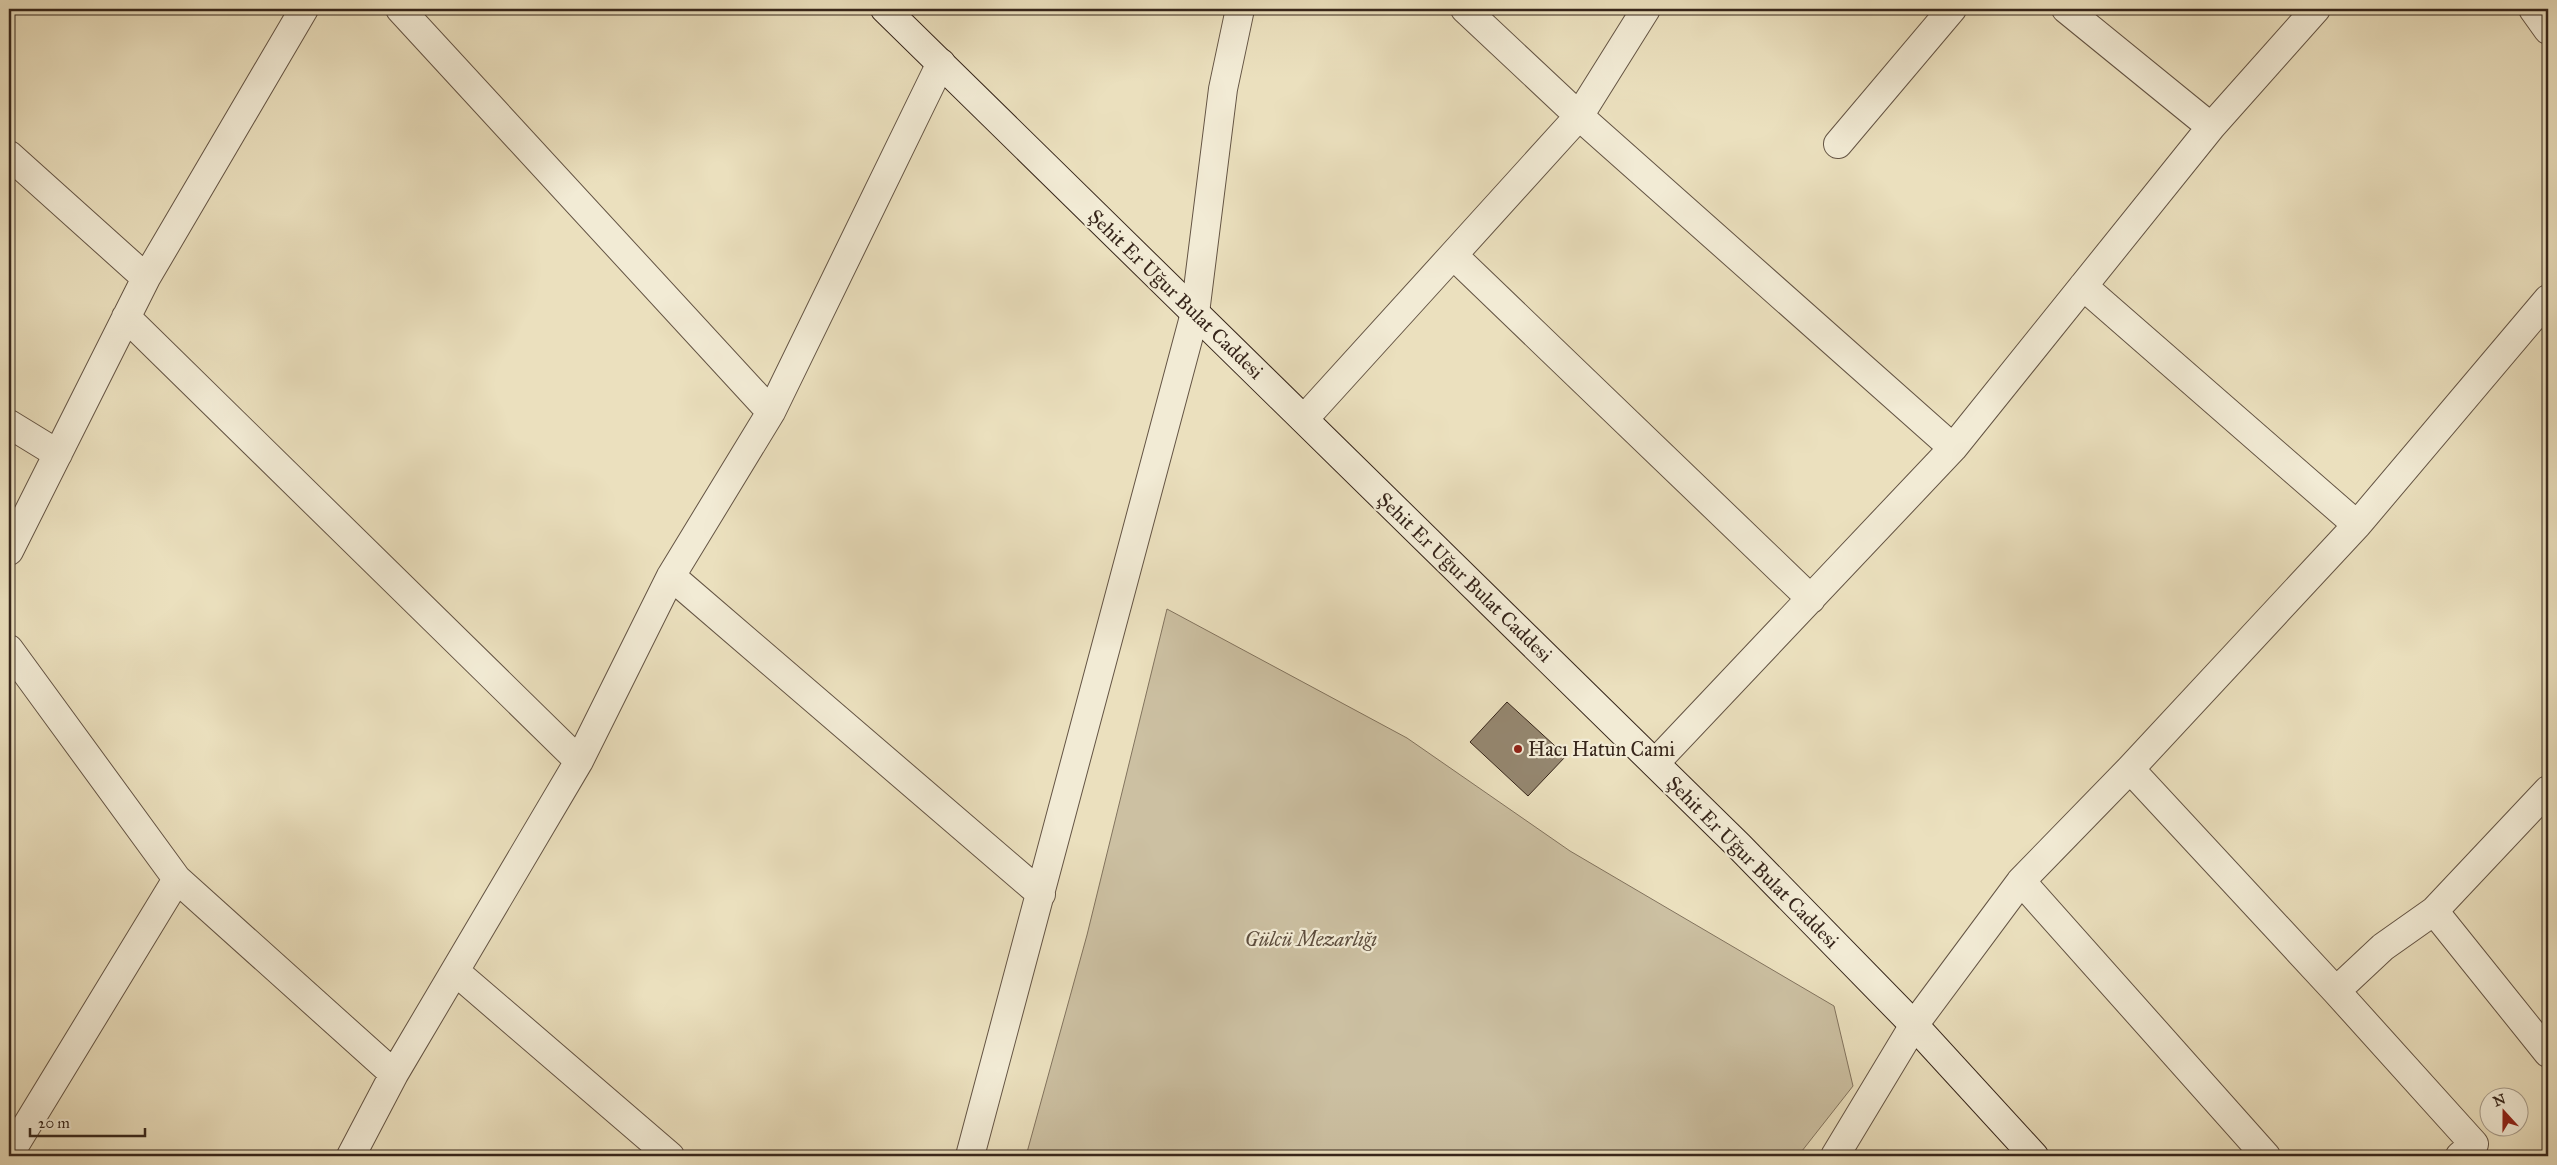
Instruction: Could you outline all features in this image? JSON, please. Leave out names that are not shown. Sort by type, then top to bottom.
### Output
[{"type":"street","points":[[9,550],[146,278],[304,9]]},
{"type":"street","points":[[400,9],[770,412]]},
{"type":"street","name":"Şehit Er Uğur Bulat Caddesi","points":[[885,9],[1655,763],[1914,1025],[2034,1156]]},
{"type":"street","points":[[970,1156],[1195,313],[1224,89],[1240,9]]},
{"type":"street","points":[[1465,9],[1579,116],[1953,448]]},
{"type":"street","points":[[1304,419],[1579,116],[1646,9]]},
{"type":"street","points":[[1838,144],[1952,9]]},
{"type":"street","points":[[2066,9],[2211,128]]},
{"type":"street","points":[[1655,763],[1953,448],[2211,128],[2316,9]]},
{"type":"street","points":[[2533,9],[2548,30]]},
{"type":"street","points":[[351,1156],[394,1074],[456,972],[579,760],[671,576],[770,412],[940,63]]},
{"type":"street","points":[[9,156],[146,278]]},
{"type":"street","points":[[1453,256],[1811,599]]},
{"type":"street","points":[[2083,286],[2357,525]]},
{"type":"street","points":[[1834,1156],[1914,1025],[2021,881],[2130,769],[2357,525],[2548,299]]},
{"type":"street","points":[[126,318],[579,760]]},
{"type":"street","points":[[9,424],[58,454]]},
{"type":"street","points":[[671,576],[1040,894]]},
{"type":"street","points":[[9,649],[177,879],[394,1074]]},
{"type":"street","points":[[2130,769],[2336,991],[2474,1144],[2460,1156]]},
{"type":"street","points":[[2336,991],[2382,947],[2434,911],[2548,790]]},
{"type":"street","points":[[11,1154],[177,879]]},
{"type":"street","points":[[2021,881],[2266,1156]]},
{"type":"street","points":[[2434,911],[2548,1053]]},
{"type":"street","points":[[456,972],[670,1156]]},
{"type":"green space","name":"Gülcü Mezarlığı","points":[[1167,609],[1407,738],[1570,851],[1834,1006],[1853,1086],[1798,1156],[1026,1156],[1087,935]]},
{"type":"building","name":"Hacı Hatun Cami","points":[[1507,702],[1566,756],[1528,796],[1470,742]]},
{"type":"place","name":"Hacı Hatun Cami","points":[[1518,749]]}]
